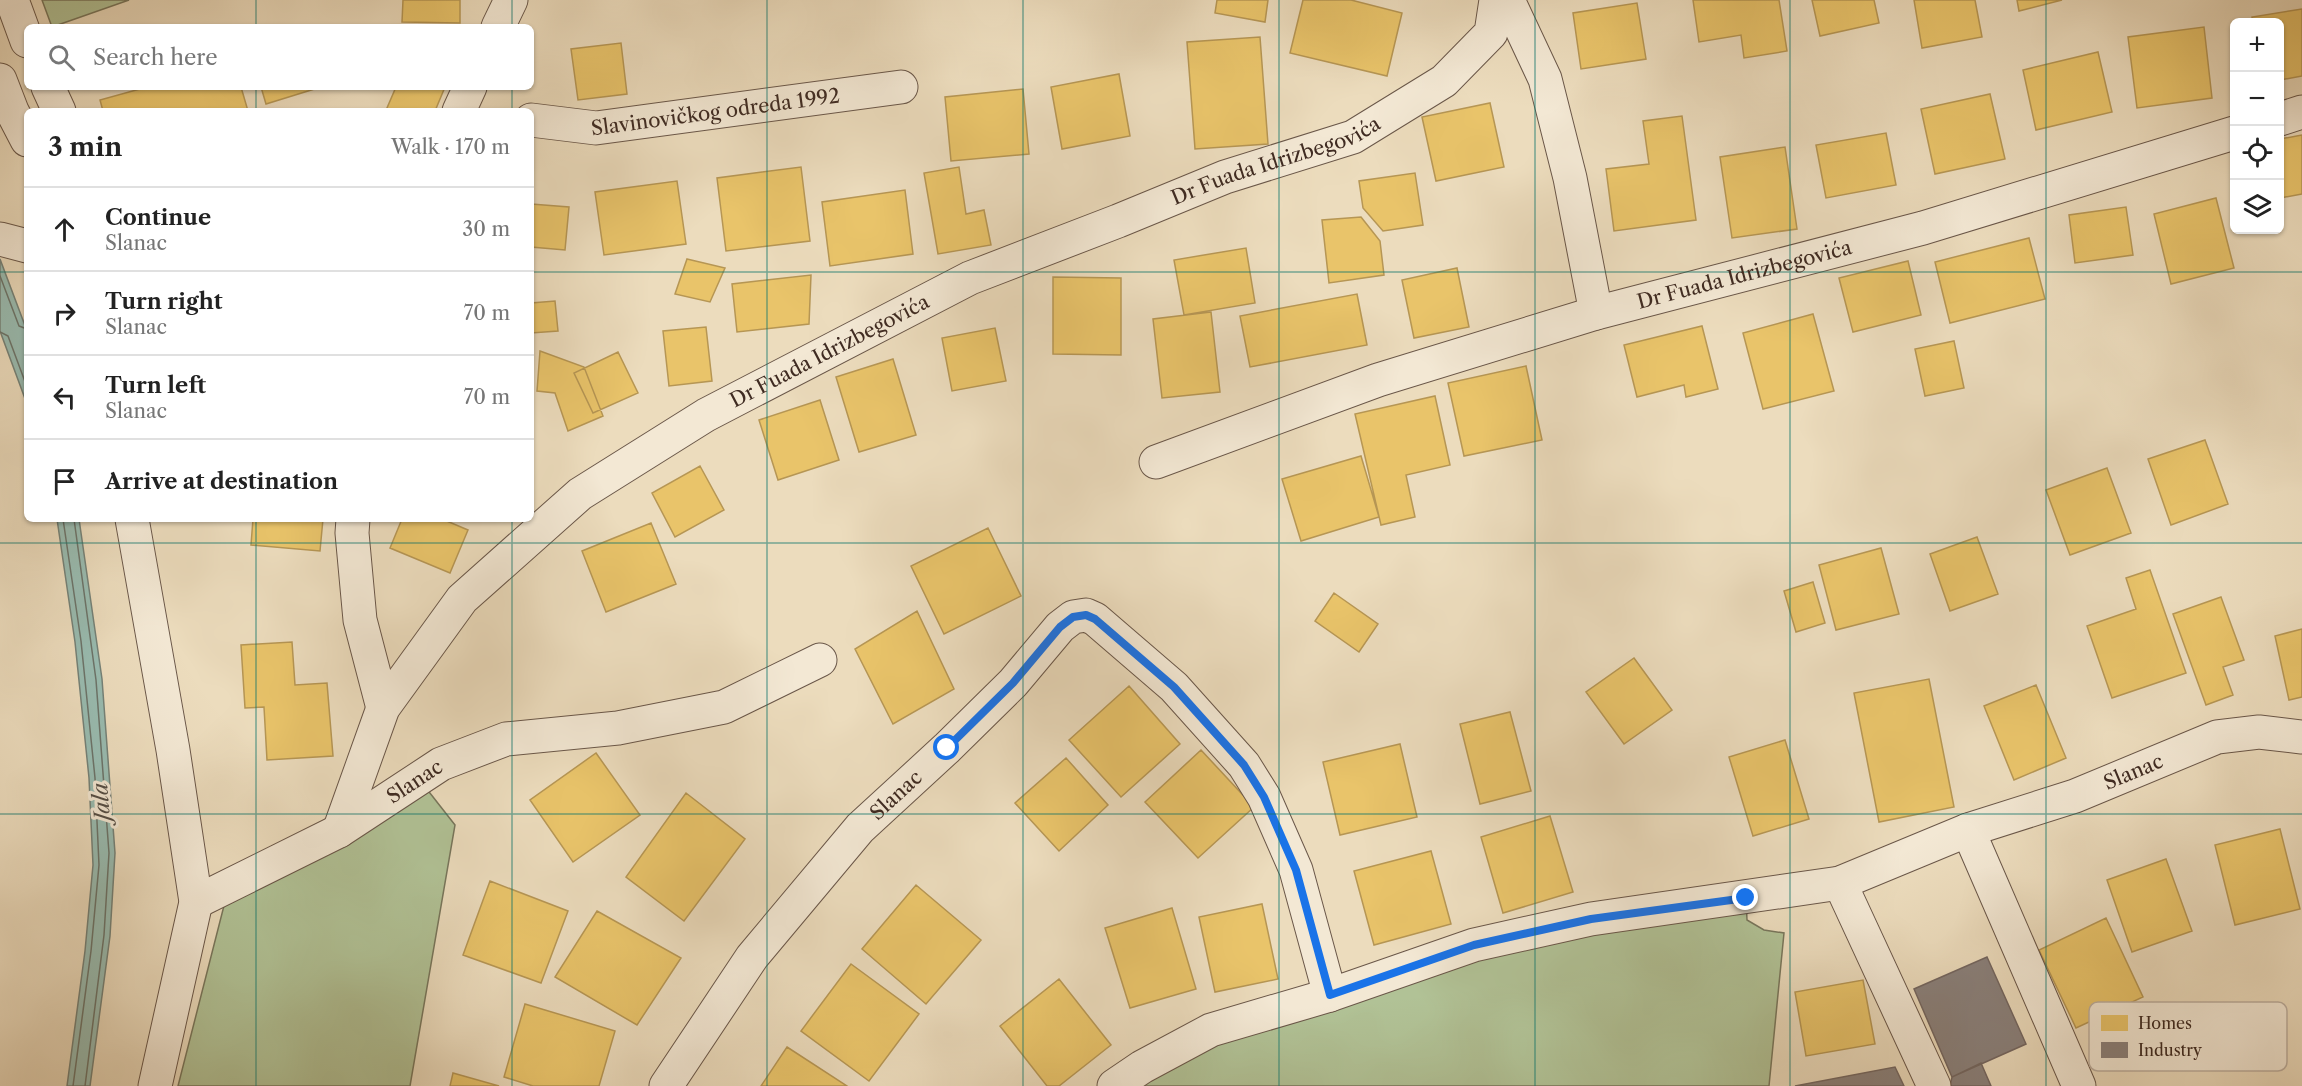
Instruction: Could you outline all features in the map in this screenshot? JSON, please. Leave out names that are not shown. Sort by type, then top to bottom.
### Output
[{"type":"street","points":[[12,0],[24,32]]},
{"type":"street","points":[[499,24],[511,0]]},
{"type":"street","name":"Dr Fuada Idrizbegovića","points":[[339,831],[383,708],[462,599],[580,494],[706,415],[970,278],[1225,177],[1353,137],[1444,81],[1491,33],[1496,0]]},
{"type":"street","points":[[1508,0],[1545,79],[1570,178],[1596,313]]},
{"type":"street","points":[[0,80],[24,134]]},
{"type":"street","name":"Slavinovičkog odreda 1992","points":[[534,120],[596,128],[901,87]]},
{"type":"street","points":[[49,90],[58,108]]},
{"type":"street","points":[[460,108],[470,90]]},
{"type":"street","points":[[2284,118],[2302,112]]},
{"type":"street","name":"Dr Fuada Idrizbegovića","points":[[1156,462],[1378,380],[1596,313],[1923,228],[2230,135]]},
{"type":"street","points":[[0,239],[24,245]]},
{"type":"street","points":[[133,522],[173,750],[196,902],[155,1086]]},
{"type":"street","points":[[353,522],[360,620],[383,708]]},
{"type":"street","name":"Slanac","points":[[666,1086],[752,957],[860,828],[1013,683],[1060,627],[1073,617],[1086,615],[1095,619],[1174,687],[1244,765],[1264,797],[1296,870],[1330,995]]},
{"type":"street","name":"Slanac","points":[[196,902],[339,831],[441,764],[506,739],[618,728],[724,707],[820,660]]},
{"type":"street","name":"Slanac","points":[[1114,1086],[1142,1067],[1211,1030],[1330,995],[1474,945],[1581,921],[1840,883],[1968,830],[2075,796],[2217,737],[2259,732],[2302,737]]},
{"type":"street","points":[[1968,830],[2079,1086]]},
{"type":"street","points":[[1840,883],[1934,1086]]},
{"type":"green space","points":[[42,0],[129,0],[61,24],[51,24]]},
{"type":"green space","points":[[426,788],[455,825],[410,1086],[178,1086],[229,886]]},
{"type":"green space","points":[[1746,898],[1747,920],[1764,930],[1784,933],[1769,1086],[1114,1086],[1330,995]]},
{"type":"water","points":[[0,259],[24,323],[24,396],[0,331]]},
{"type":"water","name":"Jala","points":[[57,522],[79,522],[102,679],[115,853],[110,936],[90,1086],[67,1086],[85,951],[93,865],[89,778],[75,642]]},
{"type":"building: Homes","points":[[403,0],[460,0],[460,23],[402,22]]},
{"type":"building: Homes","points":[[1217,0],[1268,0],[1265,22],[1215,13]]},
{"type":"building: Homes","points":[[1303,0],[1351,0],[1402,13],[1387,76],[1290,53]]},
{"type":"building: Homes","points":[[1693,0],[1779,0],[1787,51],[1744,58],[1741,35],[1699,42]]},
{"type":"building: Homes","points":[[1812,0],[1874,0],[1879,23],[1820,36]]},
{"type":"building: Homes","points":[[1914,0],[1975,0],[1982,37],[1922,48]]},
{"type":"building: Homes","points":[[2017,0],[2062,0],[2019,11]]},
{"type":"building: Homes","points":[[1637,3],[1646,59],[1581,69],[1573,13]]},
{"type":"building: Homes","points":[[2302,9],[2302,76],[2284,79],[2284,18],[2252,17]]},
{"type":"building: Homes","points":[[2204,27],[2212,98],[2137,108],[2128,37]]},
{"type":"building: Homes","points":[[1260,37],[1268,144],[1195,149],[1187,42]]},
{"type":"building: Homes","points":[[621,43],[627,94],[578,100],[571,49]]},
{"type":"building: Homes","points":[[2098,52],[2112,112],[2036,130],[2023,70]]},
{"type":"building: Homes","points":[[1119,74],[1130,136],[1062,149],[1051,87]]},
{"type":"building: Homes","points":[[1023,89],[1029,154],[951,161],[945,97]]},
{"type":"building: Homes","points":[[136,90],[242,90],[247,108],[102,108],[100,100]]},
{"type":"building: Homes","points":[[262,90],[311,90],[266,104]]},
{"type":"building: Homes","points":[[395,90],[444,90],[436,108],[387,108]]},
{"type":"building: Homes","points":[[1990,94],[2005,159],[1935,174],[1921,109]]},
{"type":"building: Homes","points":[[1490,103],[1504,167],[1436,181],[1422,117]]},
{"type":"building: Homes","points":[[1682,116],[1696,220],[1614,231],[1606,169],[1649,164],[1643,121]]},
{"type":"building: Homes","points":[[1886,133],[1896,185],[1826,198],[1816,145]]},
{"type":"building: Homes","points":[[2302,135],[2302,194],[2284,197],[2284,180],[2284,138]]},
{"type":"building: Homes","points":[[1785,147],[1797,229],[1732,238],[1720,157]]},
{"type":"building: Homes","points":[[801,167],[810,241],[726,251],[717,178]]},
{"type":"building: Homes","points":[[959,167],[966,214],[984,210],[991,245],[938,254],[924,173]]},
{"type":"building: Homes","points":[[1415,173],[1423,225],[1383,231],[1363,208],[1359,181]]},
{"type":"building: Homes","points":[[677,181],[686,244],[604,255],[595,192]]},
{"type":"building: Homes","points":[[905,190],[913,254],[830,266],[822,202]]},
{"type":"building: Homes","points":[[2216,198],[2234,268],[2171,284],[2154,214]]},
{"type":"building: Homes","points":[[534,204],[569,207],[565,250],[534,247]]},
{"type":"building: Homes","points":[[2126,207],[2133,255],[2075,263],[2069,215]]},
{"type":"building: Homes","points":[[1361,217],[1380,241],[1384,275],[1329,283],[1322,220]]},
{"type":"building: Homes","points":[[2029,238],[2045,299],[1950,323],[1935,262]]},
{"type":"building: Homes","points":[[1246,248],[1255,303],[1184,315],[1174,260]]},
{"type":"building: Homes","points":[[687,259],[725,268],[710,302],[675,294]]},
{"type":"building: Homes","points":[[1908,261],[1921,315],[1853,332],[1839,278]]},
{"type":"building: Homes","points":[[1457,268],[1469,327],[1414,338],[1402,280]]},
{"type":"building: Homes","points":[[811,275],[809,324],[737,332],[732,284]]},
{"type":"building: Homes","points":[[1053,277],[1121,278],[1121,355],[1053,354]]},
{"type":"building: Homes","points":[[1357,294],[1367,345],[1250,367],[1240,316]]},
{"type":"building: Homes","points":[[555,301],[558,331],[534,333],[534,303]]},
{"type":"building: Homes","points":[[1211,312],[1220,392],[1162,398],[1153,319]]},
{"type":"building: Homes","points":[[1813,314],[1834,391],[1763,409],[1743,333]]},
{"type":"building: Homes","points":[[1702,326],[1718,389],[1686,397],[1684,385],[1637,397],[1624,345]]},
{"type":"building: Homes","points":[[706,327],[712,381],[669,386],[663,331]]},
{"type":"building: Homes","points":[[995,328],[1006,381],[952,391],[942,338]]},
{"type":"building: Homes","points":[[1954,341],[1964,388],[1925,396],[1915,349]]},
{"type":"building: Homes","points":[[540,351],[584,367],[603,416],[568,431],[555,393],[537,391]]},
{"type":"building: Homes","points":[[618,352],[638,393],[593,413],[574,373]]},
{"type":"building: Homes","points":[[893,359],[916,435],[859,452],[836,377]]},
{"type":"building: Homes","points":[[1526,366],[1542,440],[1464,456],[1448,383]]},
{"type":"building: Homes","points":[[1435,396],[1450,465],[1406,475],[1415,517],[1381,525],[1355,414]]},
{"type":"building: Homes","points":[[820,400],[839,460],[778,480],[759,420]]},
{"type":"building: Homes","points":[[2205,440],[2228,504],[2171,525],[2148,459]]},
{"type":"building: Homes","points":[[1361,456],[1379,517],[1301,541],[1282,479]]},
{"type":"building: Homes","points":[[700,466],[724,510],[675,537],[652,493]]},
{"type":"building: Homes","points":[[2107,468],[2131,533],[2070,555],[2046,490]]},
{"type":"building: Homes","points":[[253,522],[323,522],[320,551],[251,545]]},
{"type":"building: Homes","points":[[401,522],[449,522],[468,530],[450,573],[390,548]]},
{"type":"building: Homes","points":[[651,523],[676,584],[606,612],[582,551]]},
{"type":"building: Homes","points":[[988,528],[1021,596],[944,634],[911,566]]},
{"type":"building: Homes","points":[[1977,537],[1998,594],[1950,611],[1930,554]]},
{"type":"building: Homes","points":[[1881,548],[1899,614],[1836,630],[1819,565]]},
{"type":"building: Homes","points":[[2150,570],[2186,673],[2112,698],[2087,626],[2136,609],[2126,578]]},
{"type":"building: Homes","points":[[1813,582],[1825,623],[1796,632],[1784,591]]},
{"type":"building: Homes","points":[[1334,593],[1378,624],[1359,652],[1315,621]]},
{"type":"building: Homes","points":[[2221,597],[2244,660],[2223,667],[2233,695],[2206,705],[2173,614]]},
{"type":"building: Homes","points":[[917,611],[954,689],[893,724],[855,649]]},
{"type":"building: Homes","points":[[2302,629],[2302,697],[2289,700],[2275,636]]},
{"type":"building: Homes","points":[[292,642],[295,685],[327,683],[333,756],[267,760],[264,707],[245,708],[241,645]]},
{"type":"building: Homes","points":[[1634,658],[1672,710],[1624,744],[1586,692]]},
{"type":"building: Homes","points":[[1929,679],[1954,807],[1879,822],[1854,693]]},
{"type":"building: Homes","points":[[2036,685],[2066,758],[2014,780],[1984,706]]},
{"type":"building: Homes","points":[[1129,686],[1180,744],[1121,797],[1069,740]]},
{"type":"building: Homes","points":[[1510,712],[1531,791],[1480,804],[1460,724]]},
{"type":"building: Homes","points":[[1785,740],[1809,819],[1753,836],[1729,757]]},
{"type":"building: Homes","points":[[1400,744],[1417,817],[1340,835],[1323,762]]},
{"type":"building: Homes","points":[[1201,750],[1254,807],[1198,858],[1145,802]]},
{"type":"building: Homes","points":[[596,753],[640,815],[573,862],[530,800]]},
{"type":"building: Homes","points":[[1066,758],[1108,805],[1059,851],[1015,803]]},
{"type":"building: Homes","points":[[686,793],[745,839],[684,921],[626,877]]},
{"type":"building: Homes","points":[[1550,816],[1573,892],[1503,913],[1481,837]]},
{"type":"building: Homes","points":[[2280,829],[2300,909],[2235,925],[2215,845]]},
{"type":"building: Homes","points":[[1431,851],[1451,924],[1374,945],[1354,871]]},
{"type":"building: Homes","points":[[2166,859],[2192,931],[2132,952],[2107,880]]},
{"type":"building: Homes","points":[[490,881],[568,911],[541,983],[463,955]]},
{"type":"building: Homes","points":[[916,885],[981,940],[926,1004],[862,949]]},
{"type":"building: Homes","points":[[1262,904],[1278,979],[1215,992],[1199,917]]},
{"type":"building: Homes","points":[[1172,908],[1196,989],[1130,1008],[1105,928]]},
{"type":"building: Homes","points":[[597,911],[681,958],[637,1025],[555,977]]},
{"type":"building: Homes","points":[[2106,918],[2143,997],[2132,1002],[2089,1002],[2089,1022],[2076,1028],[2039,950]]},
{"type":"building: Homes","points":[[851,964],[919,1014],[869,1081],[801,1031]]},
{"type":"building: Homes","points":[[1059,979],[1111,1045],[1059,1086],[1047,1086],[1000,1026]]},
{"type":"building: Homes","points":[[1863,980],[1875,1044],[1806,1056],[1795,992]]},
{"type":"building: Homes","points":[[525,1004],[615,1031],[599,1086],[533,1086],[504,1077]]},
{"type":"building: Homes","points":[[787,1047],[847,1086],[761,1086]]},
{"type":"building: Homes","points":[[453,1073],[499,1086],[450,1086]]},
{"type":"building: Industry","points":[[1987,957],[2026,1044],[1952,1077],[1914,989]]},
{"type":"building: Industry","points":[[1981,1063],[1991,1086],[1950,1086],[1952,1077]]},
{"type":"building: Industry","points":[[1895,1067],[1904,1086],[1795,1086]]},
{"type":"route","points":[[947,748],[1013,683],[1060,627],[1073,617],[1086,615],[1095,619],[1174,687],[1244,765],[1264,797],[1296,870],[1330,995],[1474,945],[1591,919],[1746,898]]}]
